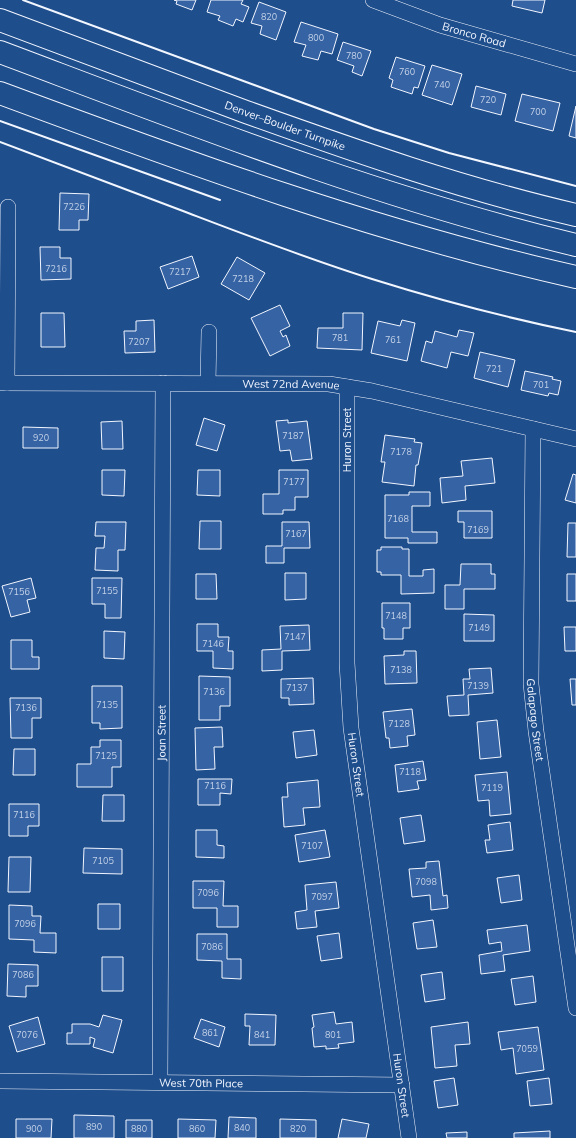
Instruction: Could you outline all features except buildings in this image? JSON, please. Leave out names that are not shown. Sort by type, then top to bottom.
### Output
[{"type":"highway","name":"Denver–Boulder Turnpike","points":[[0,20],[129,69],[363,154],[486,192],[576,215]]},
{"type":"highway","points":[[0,52],[358,184],[479,221],[576,245]]},
{"type":"highway","points":[[0,93],[179,159],[348,216],[477,253],[576,277]]},
{"type":"street","name":"Bronco Road","points":[[373,0],[440,25],[576,64]]},
{"type":"street","points":[[4,383],[8,207]]},
{"type":"street","points":[[208,383],[209,332]]},
{"type":"street","name":"West 72nd Avenue","points":[[4,383],[314,384],[347,387],[372,391],[576,439]]},
{"type":"street","name":"Joan Street","points":[[160,1082],[163,383]]},
{"type":"street","name":"Huron Street","points":[[347,387],[347,663],[351,728],[410,1138]]},
{"type":"street","name":"Galapago Street","points":[[533,429],[531,684],[537,739],[576,1008]]},
{"type":"street","name":"West 70th Place","points":[[0,1081],[402,1085]]},
{"type":"wall","points":[[23,0],[374,129],[449,153],[576,186]]},
{"type":"wall","points":[[0,121],[220,200]]},
{"type":"wall","points":[[0,142],[254,238],[372,279],[473,308],[576,332]]}]
